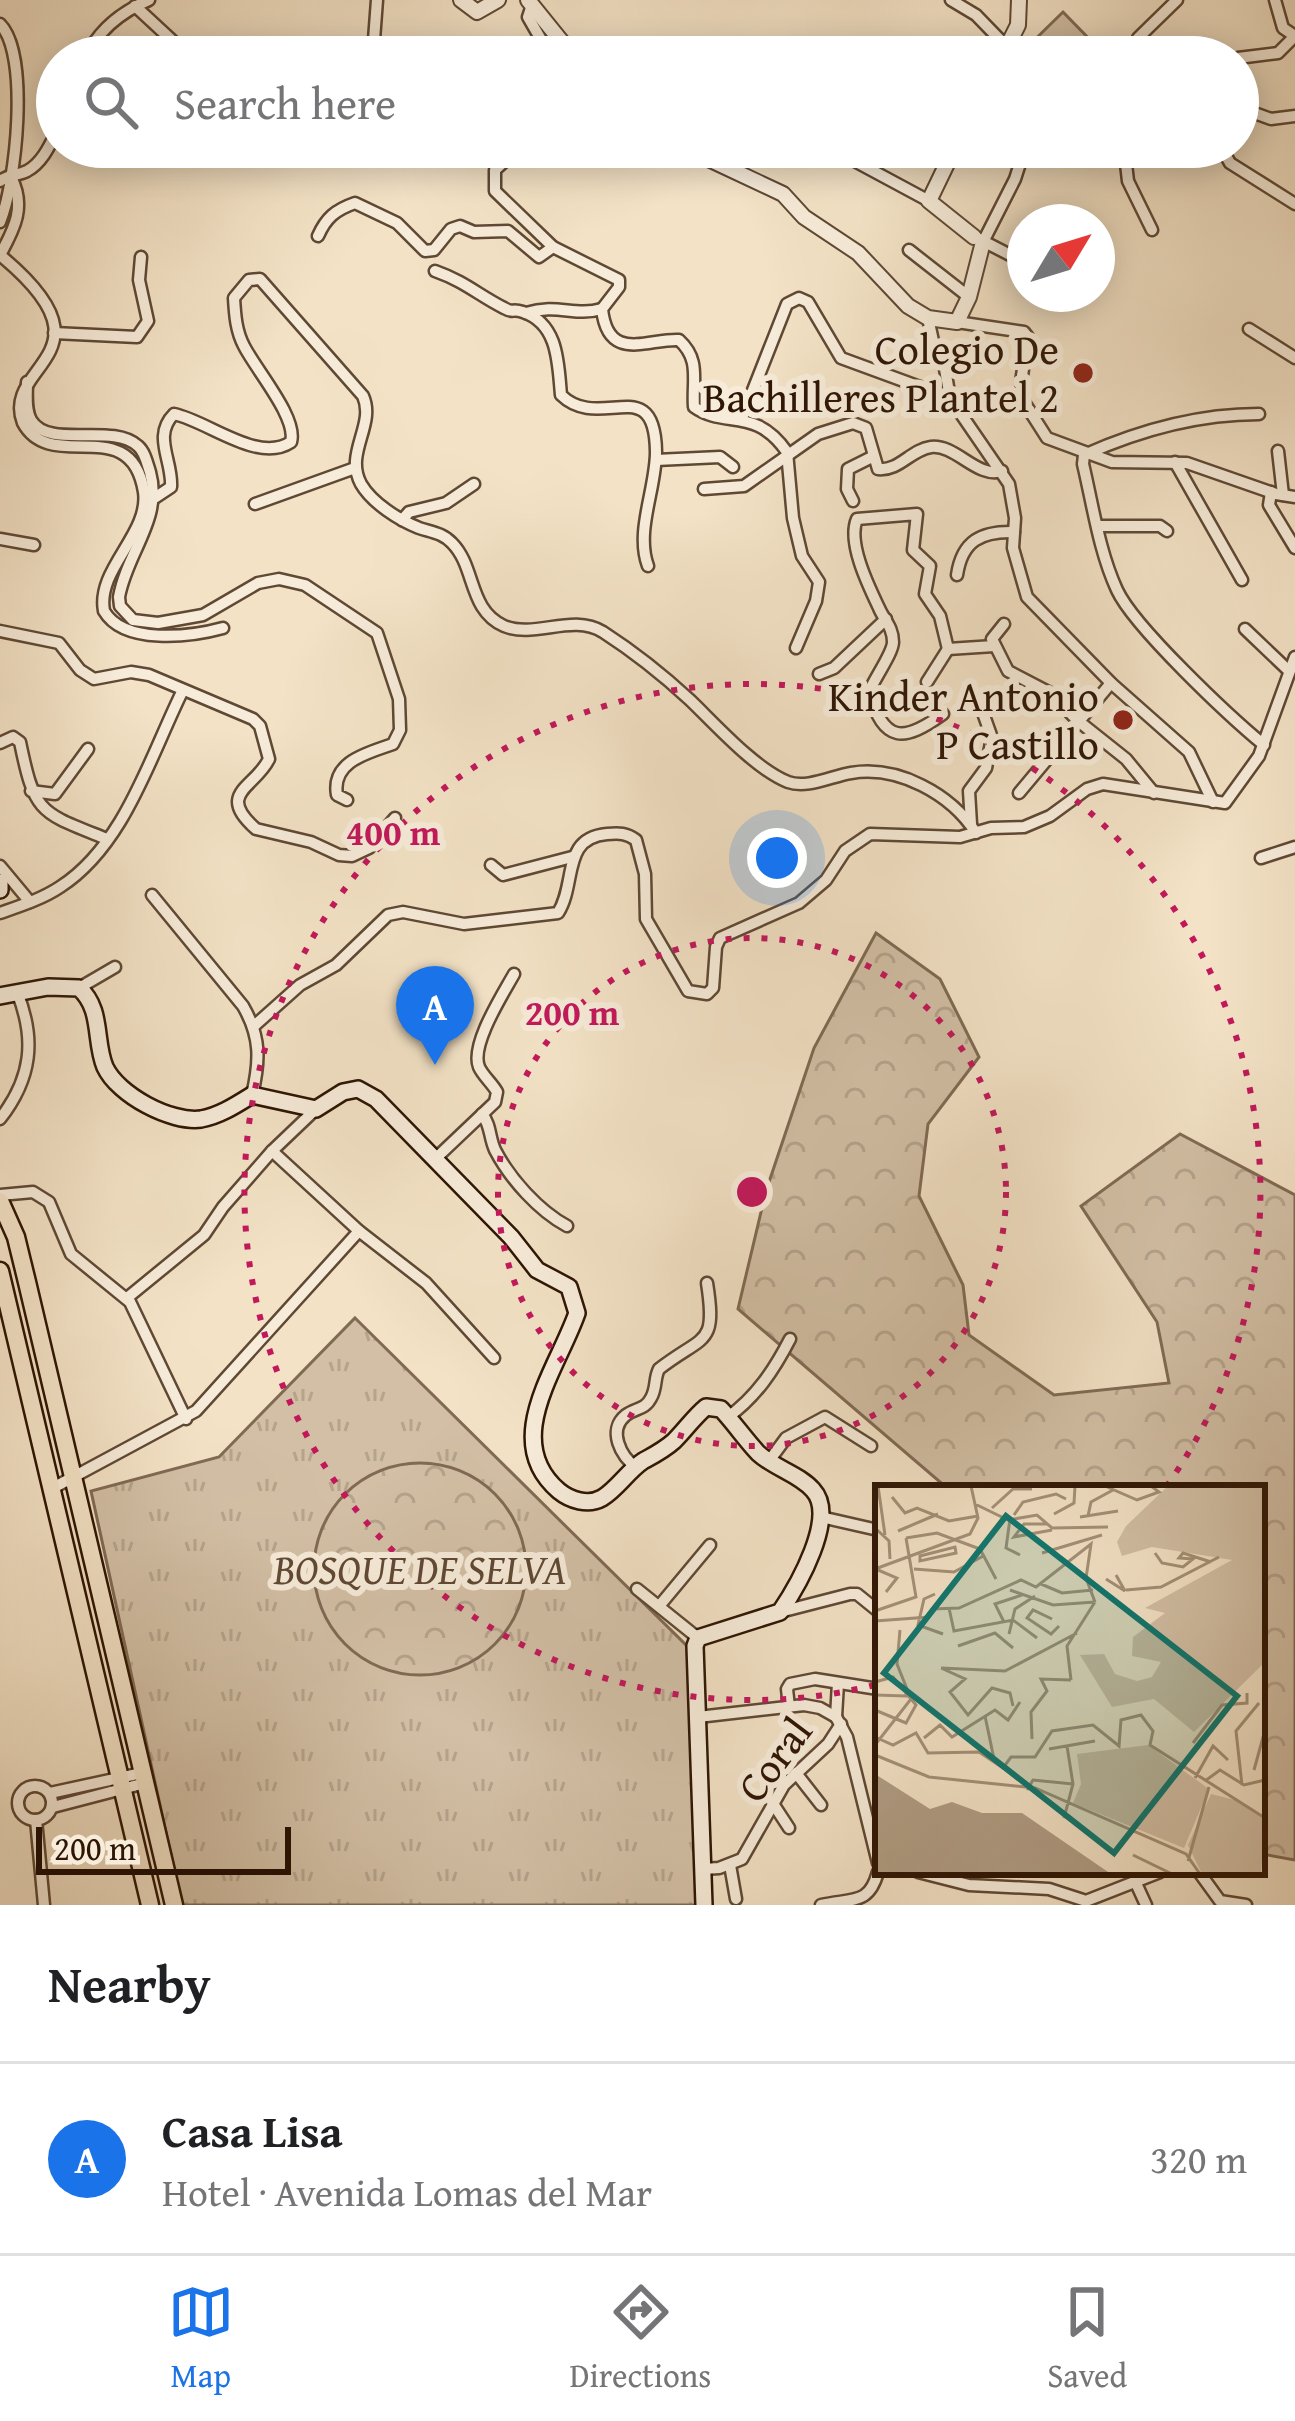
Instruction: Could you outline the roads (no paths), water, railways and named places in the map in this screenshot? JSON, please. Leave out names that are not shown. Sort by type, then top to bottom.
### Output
[{"type":"main road","points":[[9,994],[79,988],[94,1009],[106,1067],[123,1088],[176,1117],[199,1120],[224,1112],[251,1095],[316,1109],[358,1089],[376,1099],[511,1237],[537,1270],[569,1287],[577,1313],[538,1406],[532,1437],[535,1462],[568,1498],[585,1502],[604,1497],[673,1442],[706,1407],[721,1409],[769,1461],[816,1492],[820,1517],[812,1552],[780,1612],[698,1637],[694,1654],[704,1905]]},
{"type":"main road","points":[[0,1198],[16,1237],[174,1905]]},
{"type":"main road","points":[[0,1271],[150,1905]]},
{"type":"street","points":[[98,36],[149,0]]},
{"type":"street","points":[[374,36],[377,0]]},
{"type":"street","points":[[461,0],[477,12],[498,0]]},
{"type":"street","points":[[951,0],[976,15],[992,36]]},
{"type":"street","points":[[1013,36],[1019,0]]},
{"type":"street","points":[[1140,36],[1178,0]]},
{"type":"street","points":[[1259,55],[1278,53],[1295,36],[1282,28],[1275,0]]},
{"type":"street","points":[[530,2],[528,17],[539,36]]},
{"type":"street","points":[[530,2],[557,36]]},
{"type":"street","points":[[135,6],[167,36]]},
{"type":"street","points":[[0,24],[15,47],[18,66],[0,222]]},
{"type":"street","points":[[1259,115],[1271,119],[1295,116]]},
{"type":"street","points":[[5,178],[36,164]]},
{"type":"street","points":[[435,271],[464,281],[506,310],[526,313],[556,306],[583,313],[602,309],[619,287],[619,280],[554,247],[495,191],[497,168]]},
{"type":"street","points":[[726,168],[788,198],[803,217],[858,253],[895,295],[928,318],[1024,332],[1028,337],[1021,382],[1024,402],[1047,438],[1112,462],[1175,462],[1215,470],[1283,495]]},
{"type":"street","points":[[868,168],[929,201],[978,239],[1007,254]]},
{"type":"street","points":[[929,201],[946,168]]},
{"type":"street","points":[[957,322],[968,297],[978,239],[1019,168]]},
{"type":"street","points":[[1126,168],[1152,230]]},
{"type":"street","points":[[1238,168],[1295,204]]},
{"type":"street","points":[[5,178],[19,192],[20,208],[0,255],[27,277],[48,304],[54,333],[27,382],[31,419],[40,429],[58,434],[119,436],[146,456],[150,497],[120,588],[120,606],[133,620],[158,622],[203,615],[258,583],[279,579],[305,585],[377,633],[399,699],[399,736],[393,744],[368,752],[340,770],[334,787],[346,800]]},
{"type":"street","points":[[318,236],[325,220],[355,203],[381,213],[425,251],[434,250],[451,229],[460,226],[474,232],[508,231],[539,256],[554,247]]},
{"type":"street","points":[[909,250],[968,297]]},
{"type":"street","points":[[54,333],[137,337],[148,321],[139,280],[141,257]]},
{"type":"street","points":[[223,628],[205,633],[142,633],[119,627],[104,611],[104,593],[150,497],[171,487],[173,478],[163,445],[165,424],[174,414],[256,447],[274,449],[291,442],[291,425],[242,344],[235,320],[234,298],[254,277],[270,289],[363,396],[366,416],[355,469],[368,493],[402,520],[452,542],[481,605],[494,620],[518,629],[578,624],[599,630],[664,676],[730,742],[786,781],[809,783],[857,772],[922,783],[973,828]]},
{"type":"street","points":[[742,418],[787,304],[799,298],[808,302],[841,358],[950,398]]},
{"type":"street","points":[[602,309],[604,323],[622,342],[643,348],[680,340],[691,350],[697,368],[694,407],[761,427],[788,452],[793,518],[802,556],[819,582],[796,648]]},
{"type":"street","points":[[526,313],[554,340],[561,395],[570,404],[585,409],[637,406],[648,411],[653,421],[656,460],[644,538],[648,566]]},
{"type":"street","points":[[928,318],[950,398],[1002,471],[1014,503],[1015,564],[1028,597],[1111,683],[1189,752],[1213,802]]},
{"type":"street","points":[[1249,329],[1295,358]]},
{"type":"street","points":[[1079,452],[1216,414],[1259,415]]},
{"type":"street","points":[[704,489],[744,486],[818,434],[860,423],[866,428],[878,469],[889,470],[923,448],[937,446],[988,472],[1002,471]]},
{"type":"street","points":[[1279,451],[1283,495]]},
{"type":"street","points":[[1079,452],[1119,596],[1264,745]]},
{"type":"street","points":[[853,501],[847,489],[848,469],[872,457]]},
{"type":"street","points":[[656,460],[720,458],[733,467]]},
{"type":"street","points":[[1175,462],[1242,580]]},
{"type":"street","points":[[255,503],[355,469]]},
{"type":"street","points":[[402,520],[410,512],[446,503],[474,484]]},
{"type":"street","points":[[1283,495],[1269,505],[1295,548]]},
{"type":"street","points":[[927,682],[948,649],[940,616],[925,594],[930,566],[913,550],[919,520],[913,513],[857,518],[853,530],[861,562],[894,644],[869,692],[884,724],[909,735],[943,714]]},
{"type":"street","points":[[1097,526],[1160,526],[1167,531]]},
{"type":"street","points":[[957,575],[969,543],[993,531],[1014,532]]},
{"type":"street","points":[[0,539],[34,545]]},
{"type":"street","points":[[818,674],[833,668],[886,619]]},
{"type":"street","points":[[993,644],[1004,624]]},
{"type":"street","points":[[1244,628],[1288,670]]},
{"type":"street","points":[[0,631],[59,643],[94,680],[131,672],[167,680],[182,692],[253,718],[260,726],[268,764],[238,796],[239,811],[256,829],[352,856],[376,842],[395,818]]},
{"type":"street","points":[[948,649],[993,644]]},
{"type":"street","points":[[993,644],[1008,671],[1052,694],[1126,759],[1154,793]]},
{"type":"street","points":[[254,1026],[300,985],[336,965],[388,915],[403,912],[464,924],[558,913],[569,892],[572,857],[583,842],[625,833],[637,840],[645,874],[643,908],[650,927],[688,991],[698,995],[713,988],[720,938],[799,903],[826,880],[845,851],[870,834],[960,837],[973,828],[1036,824],[1087,788],[1103,784],[1226,803],[1264,745],[1295,657]]},
{"type":"street","points":[[1019,793],[1111,683]]},
{"type":"street","points":[[1283,686],[1295,695]]},
{"type":"street","points":[[0,913],[62,886],[97,856],[182,692]]},
{"type":"street","points":[[973,828],[969,791],[986,768],[992,738],[982,710]]},
{"type":"street","points":[[0,743],[13,737],[20,742],[32,795],[43,812],[107,839]]},
{"type":"street","points":[[32,795],[55,794],[88,749]]},
{"type":"street","points":[[1261,858],[1295,847]]},
{"type":"street","points":[[491,866],[503,875],[572,857]]},
{"type":"street","points":[[0,866],[30,902]]},
{"type":"street","points":[[152,895],[243,1006],[254,1026],[259,1044],[251,1095]]},
{"type":"street","points":[[79,988],[115,967]]},
{"type":"street","points":[[435,1159],[495,1102],[497,1092],[477,1055],[484,1028],[514,974]]},
{"type":"street","points":[[0,1119],[31,1057],[28,1020],[9,994]]},
{"type":"street","points":[[127,1298],[205,1235],[272,1151],[316,1109]]},
{"type":"street","points":[[482,1114],[496,1152],[548,1216],[567,1226]]},
{"type":"street","points":[[272,1151],[359,1231],[426,1282],[494,1358]]},
{"type":"street","points":[[0,1198],[24,1191],[45,1198],[71,1254],[127,1298],[186,1419]]},
{"type":"street","points":[[51,1490],[186,1419],[231,1377],[359,1231]]},
{"type":"street","points":[[636,1467],[620,1449],[617,1428],[626,1415],[651,1400],[659,1369],[707,1334],[712,1324],[707,1283]]},
{"type":"street","points":[[728,1417],[747,1403],[790,1339]]},
{"type":"street","points":[[769,1461],[786,1438],[825,1417],[872,1446]]},
{"type":"street","points":[[820,1517],[875,1529]]},
{"type":"street","points":[[660,1605],[710,1545]]},
{"type":"street","points":[[637,1588],[698,1637]]},
{"type":"street","points":[[780,1612],[850,1594],[875,1608]]},
{"type":"street","points":[[788,1707],[790,1684],[814,1679],[875,1689]]},
{"type":"street","points":[[838,1683],[839,1720],[875,1852]]},
{"type":"street","points":[[698,1718],[788,1707],[820,1708],[839,1720]]},
{"type":"street","name":"Coral","points":[[730,1865],[749,1851],[772,1802],[828,1744],[839,1720]]},
{"type":"street","points":[[796,1773],[820,1805]]},
{"type":"street","points":[[51,1800],[143,1778]]},
{"type":"street","points":[[36,1820],[21,1812],[20,1795],[35,1785],[51,1800]]},
{"type":"street","points":[[36,1820],[48,1815],[51,1800]]},
{"type":"street","points":[[772,1802],[789,1828]]},
{"type":"street","points":[[36,1820],[44,1905]]},
{"type":"street","points":[[703,1869],[730,1865],[736,1899]]},
{"type":"street","points":[[821,1905],[867,1899],[873,1895],[877,1875]]},
{"type":"street","points":[[930,1875],[969,1885],[1048,1889],[1086,1901],[1152,1875]]},
{"type":"street","points":[[1201,1875],[1220,1901],[1246,1905]]},
{"type":"street","points":[[1135,1881],[1146,1905]]},
{"type":"street","points":[[1002,1905],[1004,1887]]},
{"type":"place","name":"Colegio De Bachilleres Plantel 2","points":[[1083,373]]},
{"type":"place","name":"Kinder Antonio P Castillo","points":[[1123,720]]},
{"type":"place","name":"Casa Lisa","points":[[435,1065]]},
{"type":"park label","name":"BOSQUE DE SELVA","points":[[420,1569]]}]
